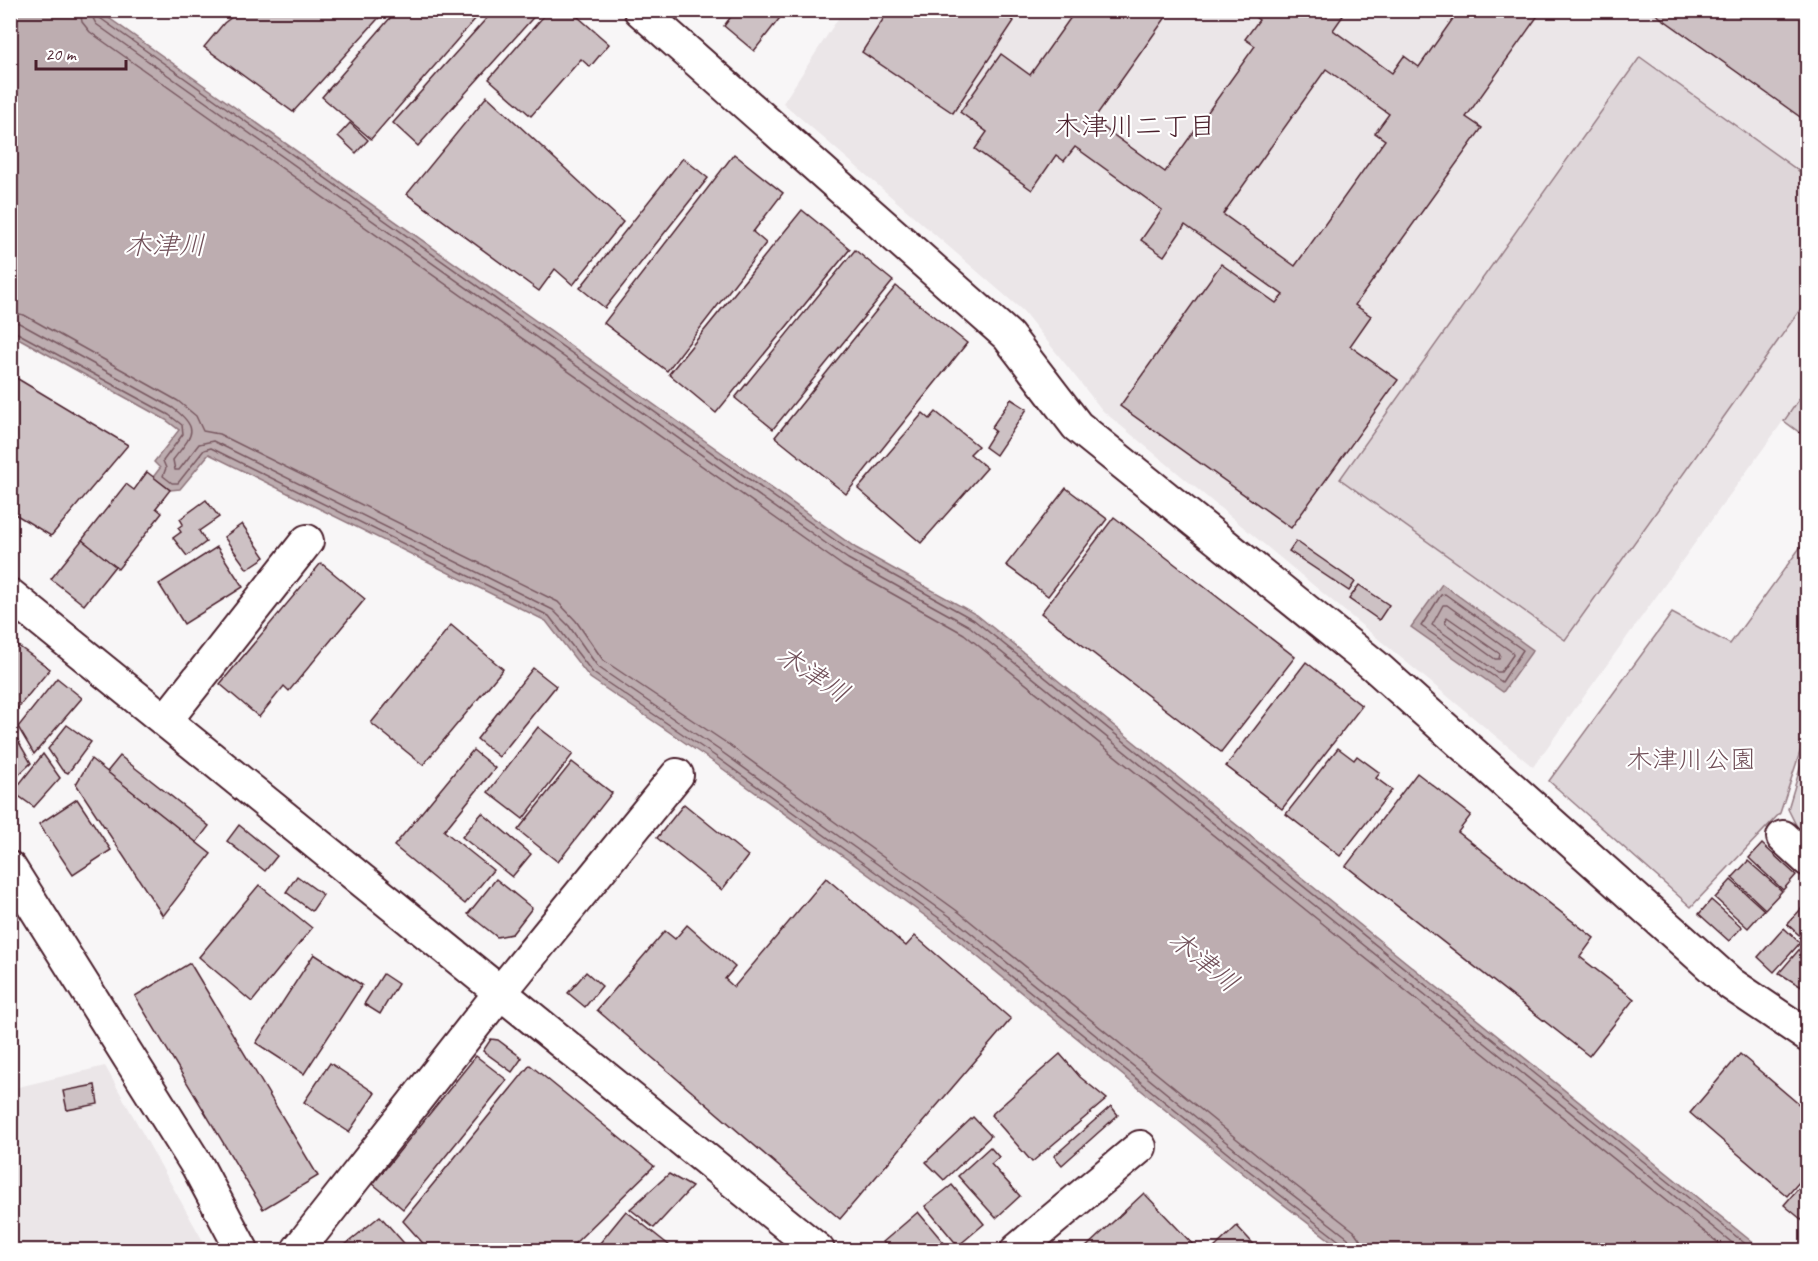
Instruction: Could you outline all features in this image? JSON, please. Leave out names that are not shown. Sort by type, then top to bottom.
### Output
[{"type":"street","points":[[640,10],[1008,336],[1077,426],[1376,666],[1731,984],[1808,1036]]},
{"type":"street","points":[[166,720],[307,541]]},
{"type":"street","points":[[10,595],[499,994],[819,1251]]},
{"type":"street","points":[[298,1251],[499,994],[677,775]]},
{"type":"street","points":[[1783,837],[1808,860]]},
{"type":"street","points":[[10,868],[198,1167],[242,1251]]},
{"type":"street","points":[[1017,1251],[1140,1147]]},
{"type":"shaded area","points":[[843,11],[1807,11],[1807,388],[1533,767],[1103,411],[1023,311],[783,103]]},
{"type":"shaded area","points":[[105,1066],[208,1250],[11,1250],[10,1089]]},
{"type":"green space","points":[[1640,57],[1807,177],[1807,300],[1565,640],[1340,479]]},
{"type":"green space","points":[[1807,388],[1807,438],[1784,421]]},
{"type":"green space","name":"木津川公園","points":[[1807,538],[1807,731],[1780,813],[1691,907],[1549,781],[1672,613],[1730,644]]},
{"type":"green space","points":[[1807,745],[1807,839],[1800,833],[1788,809]]},
{"type":"water","name":"木津川","points":[[11,11],[99,11],[856,548],[977,615],[1762,1250],[1343,1250],[1245,1175],[946,931],[712,761],[590,678],[546,621],[209,454],[180,489],[170,490],[153,477],[160,468],[154,462],[179,430],[166,420],[11,334]]},
{"type":"water","points":[[1442,584],[1533,650],[1503,692],[1411,627]]},
{"type":"building","points":[[241,10],[386,10],[293,112],[204,47],[224,23]]},
{"type":"building","points":[[397,10],[483,10],[371,139],[322,97]]},
{"type":"building","points":[[494,10],[539,11],[418,146],[393,123]]},
{"type":"building","points":[[549,10],[570,10],[609,44],[590,67],[581,59],[531,116],[489,79]]},
{"type":"building","points":[[736,10],[786,10],[754,51],[724,26]]},
{"type":"building","points":[[889,10],[997,10],[1014,21],[953,113],[862,52]]},
{"type":"building","points":[[1076,10],[1171,10],[1093,120],[1165,172],[1255,46],[1245,39],[1259,20],[1245,10],[1347,10],[1333,30],[1392,73],[1404,56],[1419,67],[1459,10],[1542,10],[1466,117],[1482,128],[1355,305],[1371,316],[1350,346],[1398,380],[1291,528],[1120,406],[1221,264],[1276,303],[1283,295],[1185,225],[1164,256],[1141,240],[1162,210],[1075,147],[1064,161],[1056,155],[1032,190],[975,149],[987,132],[960,112],[1001,54],[1030,75]],"holes":[[[1326,69],[1389,114],[1375,133],[1385,140],[1295,266],[1223,214]]]},
{"type":"building","points":[[1650,10],[1808,10],[1808,113],[1803,119]]},
{"type":"building","points":[[487,96],[623,222],[573,285],[555,269],[539,291],[407,194]]},
{"type":"building","points":[[350,123],[368,140],[356,153],[338,136]]},
{"type":"building","points":[[734,154],[783,193],[753,232],[766,243],[667,371],[604,323]]},
{"type":"building","points":[[683,158],[708,178],[605,308],[580,288]]},
{"type":"building","points":[[802,210],[850,249],[716,413],[669,374]]},
{"type":"building","points":[[855,250],[893,281],[773,429],[735,398]]},
{"type":"building","points":[[896,286],[967,343],[846,494],[775,437]]},
{"type":"building","points":[[13,376],[128,445],[51,536],[10,511],[10,382]]},
{"type":"building","points":[[1011,399],[1027,409],[996,455],[985,447],[995,431],[991,428]]},
{"type":"building","points":[[936,412],[978,446],[970,454],[987,468],[921,543],[858,489],[923,413],[930,419]]},
{"type":"building","points":[[147,472],[170,490],[156,508],[162,513],[118,569],[82,540],[126,484],[134,490]]},
{"type":"building","points":[[1066,488],[1107,519],[1048,596],[1006,565]]},
{"type":"building","points":[[206,500],[219,517],[199,531],[206,542],[187,556],[173,538],[181,532],[178,528],[183,524],[180,519]]},
{"type":"building","points":[[1114,517],[1295,657],[1221,752],[1041,613]]},
{"type":"building","points":[[242,524],[265,557],[247,569],[224,537]]},
{"type":"building","points":[[82,540],[115,566],[84,605],[51,579]]},
{"type":"building","points":[[1296,541],[1355,582],[1349,591],[1289,551]]},
{"type":"building","points":[[217,547],[243,587],[184,624],[159,584]]},
{"type":"building","points":[[321,563],[365,599],[289,691],[284,686],[259,717],[220,684]]},
{"type":"building","points":[[1359,585],[1389,605],[1379,620],[1349,599]]},
{"type":"building","points":[[451,625],[503,669],[423,765],[371,723]]},
{"type":"building","points":[[10,640],[50,669],[16,710],[10,701]]},
{"type":"building","points":[[1306,662],[1362,706],[1282,809],[1226,766]]},
{"type":"building","points":[[533,668],[556,686],[499,757],[477,739]]},
{"type":"building","points":[[57,678],[82,698],[34,754],[18,727]]},
{"type":"building","points":[[67,725],[91,742],[68,773],[62,770],[48,749]]},
{"type":"building","points":[[10,727],[31,763],[10,783]]},
{"type":"building","points":[[538,727],[573,754],[523,819],[488,792]]},
{"type":"building","points":[[1338,748],[1354,760],[1357,756],[1380,773],[1376,778],[1392,790],[1340,856],[1286,814]]},
{"type":"building","points":[[473,750],[495,768],[444,831],[493,870],[465,904],[394,846]]},
{"type":"building","points":[[43,754],[60,778],[34,807],[13,792]]},
{"type":"building","points":[[120,756],[209,826],[196,843],[107,772]]},
{"type":"building","points":[[91,759],[211,854],[163,916],[76,784]]},
{"type":"building","points":[[572,762],[612,793],[558,862],[518,830]]},
{"type":"building","points":[[1417,773],[1471,815],[1458,832],[1594,938],[1580,957],[1634,999],[1589,1056],[1346,866]]},
{"type":"building","points":[[77,799],[111,850],[73,875],[39,824]]},
{"type":"building","points":[[684,804],[748,856],[722,890],[657,838]]},
{"type":"building","points":[[482,813],[531,854],[512,877],[462,837]]},
{"type":"building","points":[[239,825],[277,856],[265,871],[227,841]]},
{"type":"building","points":[[1762,844],[1796,875],[1783,890],[1749,858]]},
{"type":"building","points":[[1748,861],[1782,891],[1765,909],[1732,878]]},
{"type":"building","points":[[297,876],[323,895],[312,911],[286,892]]},
{"type":"building","points":[[826,878],[906,946],[915,936],[1011,1019],[840,1219],[597,1010],[665,931],[675,939],[687,925],[735,967],[725,979],[734,987]]},
{"type":"building","points":[[496,879],[532,908],[512,934],[497,937],[468,914]]},
{"type":"building","points":[[1731,880],[1764,910],[1748,928],[1715,898]]},
{"type":"building","points":[[259,885],[312,928],[252,1002],[199,957]]},
{"type":"building","points":[[1711,900],[1742,927],[1729,941],[1699,914]]},
{"type":"building","points":[[1802,908],[1808,914],[1808,943],[1787,924]]},
{"type":"building","points":[[1784,928],[1800,943],[1774,972],[1758,957]]},
{"type":"building","points":[[1803,945],[1808,949],[1808,978],[1800,986],[1779,973]]},
{"type":"building","points":[[314,954],[362,985],[304,1074],[256,1043]]},
{"type":"building","points":[[190,963],[318,1176],[263,1209],[135,996]]},
{"type":"building","points":[[586,972],[602,986],[585,1007],[568,993]]},
{"type":"building","points":[[383,974],[398,984],[380,1014],[364,1004]]},
{"type":"building","points":[[491,1039],[498,1040],[522,1058],[512,1072],[483,1051]]},
{"type":"building","points":[[1060,1054],[1080,1077],[1107,1099],[1032,1162],[991,1115]]},
{"type":"building","points":[[1740,1054],[1808,1112],[1808,1172],[1787,1196],[1690,1113]]},
{"type":"building","points":[[476,1056],[507,1080],[403,1209],[373,1184]]},
{"type":"building","points":[[330,1063],[375,1093],[349,1132],[304,1102]]},
{"type":"building","points":[[530,1065],[654,1166],[568,1250],[429,1250],[403,1221]]},
{"type":"building","points":[[95,1085],[98,1104],[67,1110],[63,1091]]},
{"type":"building","points":[[1111,1106],[1118,1115],[1062,1165],[1054,1156]]},
{"type":"building","points":[[973,1117],[991,1136],[944,1180],[926,1162]]},
{"type":"building","points":[[990,1147],[999,1157],[991,1164],[1020,1196],[996,1218],[958,1176]]},
{"type":"building","points":[[669,1174],[692,1187],[654,1228],[630,1209]]},
{"type":"building","points":[[1808,1177],[1808,1225],[1784,1205]]},
{"type":"building","points":[[952,1185],[984,1224],[958,1246],[925,1206]]},
{"type":"building","points":[[1144,1193],[1198,1250],[1083,1250]]},
{"type":"building","points":[[626,1211],[675,1250],[609,1250],[600,1243]]},
{"type":"building","points":[[918,1212],[950,1250],[890,1250],[883,1242]]},
{"type":"building","points":[[380,1216],[410,1250],[339,1250]]},
{"type":"building","points":[[1237,1226],[1259,1250],[1212,1250]]},
{"type":"district","name":"木津川二丁目","points":[[1135,126]]}]
